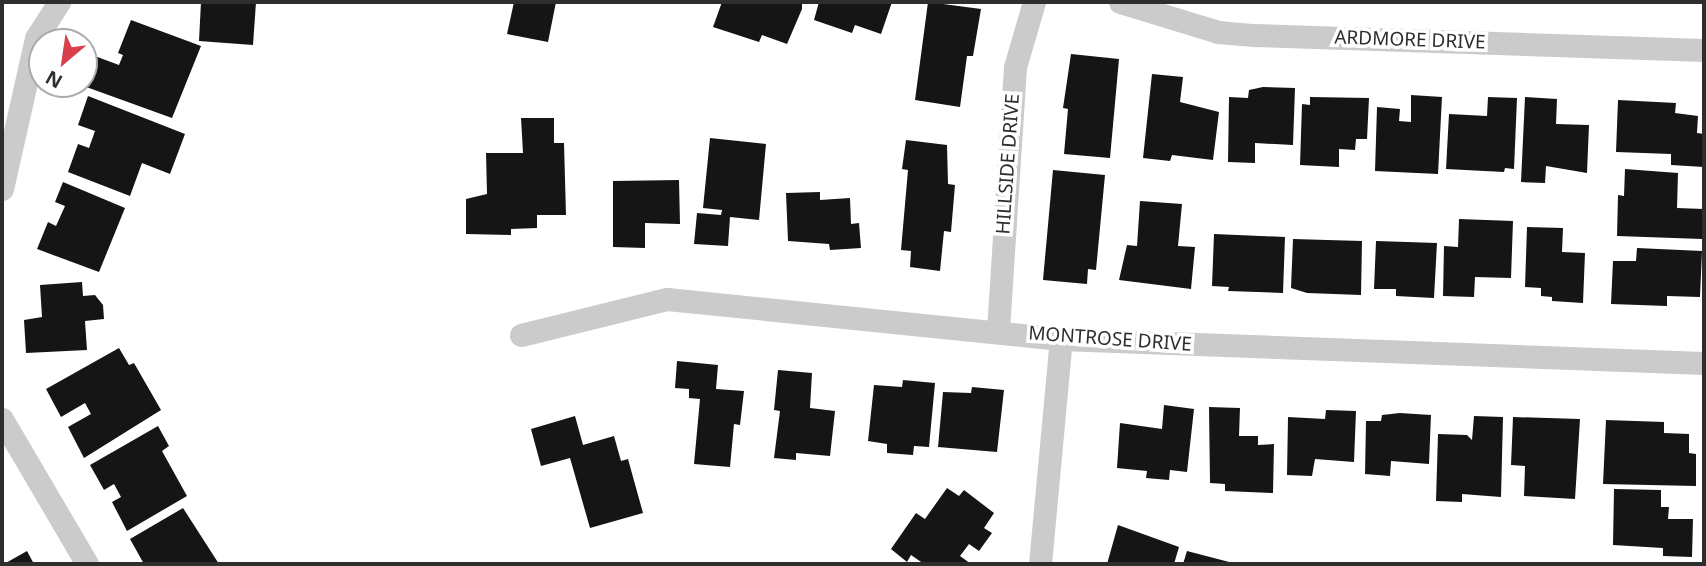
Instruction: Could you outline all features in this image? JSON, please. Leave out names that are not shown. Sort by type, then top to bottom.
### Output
[{"type":"street","points":[[2,188],[36,38],[60,2]]},
{"type":"street","name":"HILLSIDE DRIVE","points":[[998,330],[1014,67],[1034,2]]},
{"type":"street","name":"ARDMORE DRIVE","points":[[1120,2],[1218,32],[1254,35],[1704,50]]},
{"type":"street","name":"MONTROSE DRIVE","points":[[521,335],[667,299],[998,330],[1061,339],[1704,363]]},
{"type":"street","points":[[1040,564],[1061,339]]},
{"type":"street","points":[[2,419],[87,564]]},
{"type":"building","points":[[201,2],[256,2],[253,45],[199,41]]},
{"type":"building","points":[[514,2],[556,2],[548,42],[507,34]]},
{"type":"building","points":[[722,2],[802,2],[802,9],[787,44],[762,35],[759,42],[713,27]]},
{"type":"building","points":[[819,2],[892,2],[881,34],[855,25],[852,33],[814,20]]},
{"type":"building","points":[[928,2],[981,9],[973,56],[967,56],[960,107],[915,100]]},
{"type":"building","points":[[131,20],[201,46],[172,118],[98,91],[98,57],[119,65],[123,55],[118,53]]},
{"type":"building","points":[[1071,54],[1119,59],[1110,158],[1064,154],[1068,109],[1063,108]]},
{"type":"building","points":[[1152,74],[1183,77],[1180,102],[1219,112],[1213,160],[1172,155],[1170,161],[1143,158]]},
{"type":"building","points":[[1263,87],[1295,88],[1293,145],[1255,143],[1255,163],[1228,162],[1229,97],[1248,98],[1249,90]]},
{"type":"building","points":[[1411,95],[1442,97],[1438,174],[1375,171],[1377,107],[1400,109],[1399,121],[1411,122]]},
{"type":"building","points":[[1310,97],[1369,98],[1367,139],[1356,139],[1355,150],[1339,149],[1339,167],[1300,165],[1302,104],[1310,105]]},
{"type":"building","points":[[1488,97],[1517,98],[1514,169],[1505,168],[1504,172],[1446,169],[1449,114],[1487,116]]},
{"type":"building","points":[[1525,97],[1557,99],[1556,124],[1589,125],[1587,173],[1546,166],[1545,183],[1521,182]]},
{"type":"building","points":[[87,98],[93,98],[185,134],[170,174],[142,163],[130,196],[68,172],[78,144],[89,148],[95,131],[78,125]]},
{"type":"building","points":[[1618,100],[1676,103],[1675,113],[1698,116],[1697,133],[1704,134],[1704,167],[1671,165],[1671,154],[1616,152]]},
{"type":"building","points":[[521,118],[554,118],[554,143],[564,143],[566,215],[537,215],[537,228],[511,229],[511,235],[466,234],[466,199],[487,194],[486,153],[523,153]]},
{"type":"building","points":[[710,138],[766,144],[759,220],[730,217],[728,246],[694,244],[697,213],[721,215],[722,210],[703,208]]},
{"type":"building","points":[[906,140],[947,145],[948,184],[955,185],[951,232],[944,231],[940,271],[910,267],[911,251],[901,250],[908,170],[902,169]]},
{"type":"building","points":[[1625,169],[1678,173],[1677,208],[1704,209],[1702,239],[1617,236],[1618,195],[1624,196]]},
{"type":"building","points":[[1053,170],[1105,175],[1096,270],[1088,269],[1087,284],[1043,280]]},
{"type":"building","points":[[679,180],[680,224],[645,223],[645,248],[613,247],[613,181]]},
{"type":"building","points":[[63,182],[125,208],[99,272],[37,249],[48,222],[56,226],[65,206],[55,202]]},
{"type":"building","points":[[820,192],[820,200],[850,198],[851,224],[859,223],[861,248],[830,250],[829,244],[788,241],[786,193]]},
{"type":"building","points":[[1140,201],[1182,204],[1178,246],[1195,247],[1191,289],[1119,280],[1127,245],[1137,246]]},
{"type":"building","points":[[1459,219],[1513,221],[1511,278],[1475,277],[1474,297],[1443,296],[1444,246],[1458,247]]},
{"type":"building","points":[[1527,227],[1563,228],[1562,252],[1585,253],[1583,303],[1552,301],[1552,297],[1541,296],[1541,288],[1525,287]]},
{"type":"building","points":[[1214,234],[1285,237],[1283,293],[1228,291],[1229,287],[1212,286]]},
{"type":"building","points":[[1293,239],[1362,241],[1361,295],[1307,293],[1291,288]]},
{"type":"building","points":[[1376,241],[1437,243],[1434,298],[1396,296],[1396,289],[1374,289]]},
{"type":"building","points":[[1637,248],[1702,251],[1700,297],[1667,296],[1667,306],[1611,304],[1613,261],[1636,261]]},
{"type":"building","points":[[82,282],[83,296],[95,295],[103,305],[104,319],[85,321],[87,350],[26,353],[24,320],[42,317],[40,285]]},
{"type":"building","points":[[119,348],[129,365],[134,363],[161,410],[84,458],[68,427],[91,414],[85,403],[61,417],[46,389]]},
{"type":"building","points":[[677,361],[718,365],[716,389],[744,391],[740,425],[734,424],[730,467],[694,464],[700,399],[689,398],[689,389],[675,388]]},
{"type":"building","points":[[778,370],[812,373],[810,408],[835,411],[830,456],[796,453],[796,460],[774,458],[780,411],[774,410]]},
{"type":"building","points":[[903,380],[935,383],[929,447],[914,446],[913,455],[887,453],[887,444],[868,441],[874,385],[902,387]]},
{"type":"building","points":[[972,387],[1004,390],[997,452],[938,447],[943,392],[971,393]]},
{"type":"building","points":[[1164,405],[1194,409],[1187,472],[1170,470],[1169,480],[1146,478],[1147,471],[1117,468],[1120,423],[1162,429]]},
{"type":"building","points":[[1209,407],[1240,408],[1239,436],[1258,436],[1258,445],[1274,444],[1273,493],[1225,491],[1225,484],[1210,483]]},
{"type":"building","points":[[1326,410],[1356,411],[1354,462],[1315,459],[1312,476],[1287,475],[1288,417],[1325,419]]},
{"type":"building","points":[[1382,415],[1431,415],[1429,464],[1391,461],[1390,476],[1365,474],[1366,421],[1381,421]]},
{"type":"building","points":[[575,416],[583,445],[614,436],[621,461],[628,459],[643,513],[590,528],[570,458],[541,466],[531,429]]},
{"type":"building","points":[[1474,416],[1503,417],[1501,497],[1462,494],[1462,502],[1436,501],[1438,434],[1467,435],[1472,440]]},
{"type":"building","points":[[1513,417],[1580,419],[1575,499],[1524,496],[1525,466],[1511,465]]},
{"type":"building","points":[[1606,420],[1664,422],[1664,433],[1689,434],[1689,453],[1696,454],[1696,486],[1603,484]]},
{"type":"building","points":[[158,426],[169,446],[162,451],[187,496],[127,531],[112,502],[121,497],[114,484],[104,490],[90,465]]},
{"type":"building","points":[[947,488],[959,496],[964,490],[994,513],[984,528],[992,533],[979,551],[969,544],[960,556],[971,564],[924,564],[911,555],[907,562],[891,549],[916,513],[925,519]]},
{"type":"building","points":[[1614,489],[1661,490],[1661,507],[1669,507],[1668,519],[1693,519],[1692,557],[1663,556],[1663,548],[1613,545]]},
{"type":"building","points":[[183,508],[219,564],[144,564],[130,539]]},
{"type":"building","points":[[1118,525],[1179,547],[1174,564],[1107,564]]},
{"type":"building","points":[[27,551],[34,564],[4,564]]},
{"type":"building","points":[[1187,551],[1233,563],[1233,564],[1183,564]]}]
